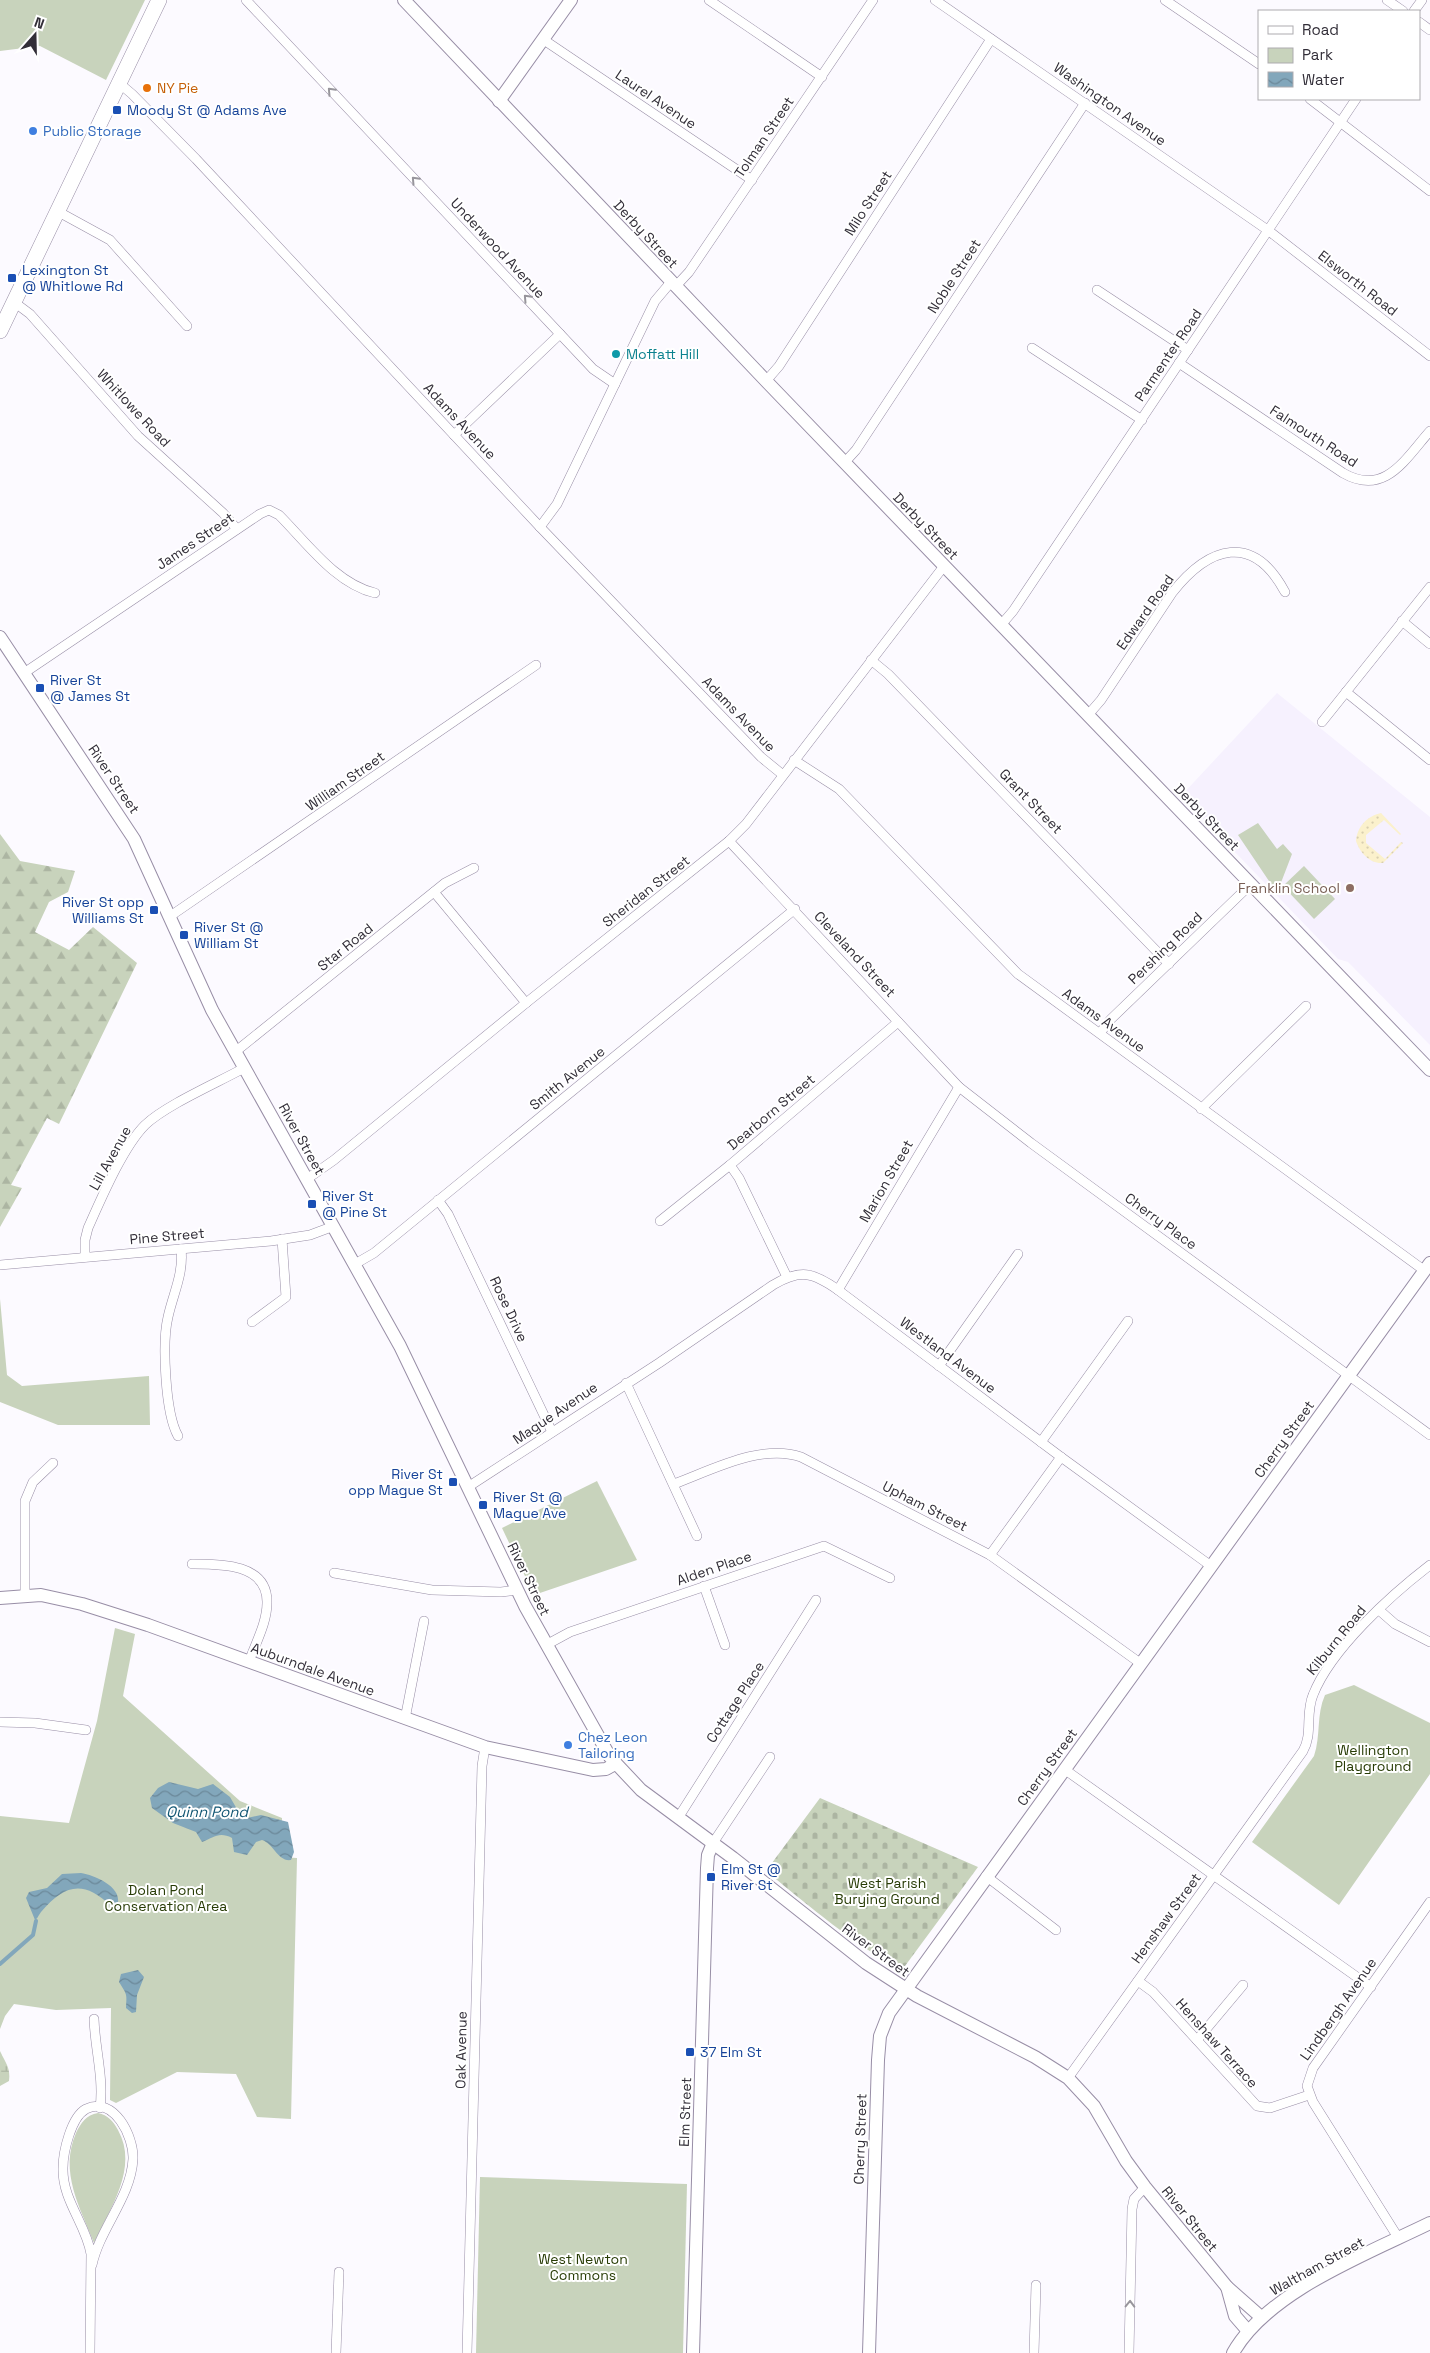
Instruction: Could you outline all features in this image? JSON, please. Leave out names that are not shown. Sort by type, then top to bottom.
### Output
[{"type":"main road","points":[[0,331],[159,0]]},
{"type":"street","name":"Underwood Avenue","points":[[246,0],[560,334],[599,374],[615,384]]},
{"type":"street","name":"Derby Street","points":[[404,0],[766,381],[1430,1070]]},
{"type":"street","points":[[499,101],[571,0]]},
{"type":"street","points":[[709,0],[822,77]]},
{"type":"street","name":"Tolman Street","points":[[540,527],[557,504],[656,301],[673,284],[689,272],[873,0]]},
{"type":"street","name":"Washington Avenue","points":[[934,0],[1269,231]]},
{"type":"street","points":[[1165,0],[1258,63]]},
{"type":"street","points":[[1386,0],[1401,10]]},
{"type":"street","name":"Milo Street","points":[[766,381],[779,366],[991,39]]},
{"type":"street","name":"Laurel Avenue","points":[[544,40],[752,180]]},
{"type":"street","name":"Adams Avenue","points":[[118,83],[132,94],[196,159],[540,527],[761,757],[782,775]]},
{"type":"street","points":[[1311,100],[1342,121],[1430,191]]},
{"type":"street","name":"Parmenter Road","points":[[1001,625],[1014,611],[1355,100]]},
{"type":"street","name":"Noble Street","points":[[845,462],[856,450],[1085,103]]},
{"type":"street","points":[[57,211],[97,231],[116,245],[187,326]]},
{"type":"street","name":"Elsworth Road","points":[[1269,231],[1430,356]]},
{"type":"street","points":[[1097,290],[1188,350]]},
{"type":"street","name":"Whitlowe Road","points":[[14,302],[30,314],[138,436],[223,513],[237,530]]},
{"type":"street","points":[[454,435],[560,334]]},
{"type":"street","points":[[1032,348],[1142,420]]},
{"type":"street","name":"Falmouth Road","points":[[1179,363],[1343,473],[1357,479],[1372,481],[1385,478],[1430,432]]},
{"type":"street","name":"James Street","points":[[24,673],[264,511],[276,512],[342,577],[362,589],[375,593]]},
{"type":"street","name":"Edward Road","points":[[1088,715],[1101,700],[1172,593],[1203,564],[1227,552],[1248,553],[1268,567],[1285,592]]},
{"type":"street","name":"Sheridan Street","points":[[307,1179],[334,1160],[526,1003],[730,841],[944,566]]},
{"type":"street","points":[[1322,722],[1430,587]]},
{"type":"street","points":[[1402,621],[1430,644]]},
{"type":"street","name":"River Street","points":[[0,637],[126,824],[212,1010],[409,1363],[517,1590],[546,1645],[615,1764],[641,1790],[713,1843],[850,1951],[905,1989],[1036,2057],[1068,2078],[1094,2106],[1126,2162],[1145,2187],[1227,2287],[1262,2317]]},
{"type":"street","name":"Grant Street","points":[[871,660],[888,674],[1169,964]]},
{"type":"street","name":"William Street","points":[[169,917],[536,666]]},
{"type":"street","points":[[1346,692],[1430,760]]},
{"type":"street","name":"Adams Avenue","points":[[794,760],[838,788],[1012,969],[1201,1109],[1427,1267]]},
{"type":"street","name":"Cleveland Street","points":[[730,841],[959,1087]]},
{"type":"street","name":"Star Road","points":[[235,1052],[450,879],[474,868]]},
{"type":"street","name":"Pershing Road","points":[[1100,1034],[1111,1020],[1251,884]]},
{"type":"street","points":[[434,892],[526,1003]]},
{"type":"street","name":"Smith Avenue","points":[[355,1264],[374,1253],[795,909]]},
{"type":"street","points":[[1201,1109],[1306,1006]]},
{"type":"street","name":"Dearborn Street","points":[[660,1221],[730,1165],[898,1022]]},
{"type":"street","name":"Lill Avenue","points":[[85,1257],[85,1240],[88,1228],[138,1132],[157,1116],[244,1068]]},
{"type":"street","name":"Marion Street","points":[[838,1290],[959,1087]]},
{"type":"street","name":"Cherry Place","points":[[959,1087],[1032,1143],[1430,1435]]},
{"type":"street","points":[[730,1165],[739,1178],[787,1277]]},
{"type":"street","name":"Rose Drive","points":[[438,1200],[448,1214],[552,1432]]},
{"type":"street","name":"Pine Street","points":[[0,1264],[282,1239],[315,1234],[334,1226]]},
{"type":"street","points":[[252,1322],[286,1298],[282,1239]]},
{"type":"street","points":[[178,1436],[168,1408],[166,1330],[168,1316],[181,1272],[181,1249]]},
{"type":"street","points":[[939,1366],[1018,1254]]},
{"type":"street","name":"Cherry Street","points":[[869,2353],[879,2042],[886,2018],[986,1876],[1427,1267]]},
{"type":"street","name":"Westland Avenue","points":[[659,1363],[787,1277],[801,1274],[812,1275],[822,1279],[838,1290],[1061,1457],[1211,1566]]},
{"type":"street","points":[[1041,1442],[1128,1320]]},
{"type":"street","name":"Mague Avenue","points":[[468,1487],[659,1363]]},
{"type":"street","points":[[626,1383],[697,1536]]},
{"type":"street","name":"Upham Street","points":[[674,1484],[754,1455],[772,1452],[790,1454],[806,1459],[990,1555],[1140,1664]]},
{"type":"street","points":[[990,1555],[1061,1457]]},
{"type":"street","points":[[25,1595],[25,1501],[33,1482],[53,1463]]},
{"type":"street","name":"Alden Place","points":[[546,1645],[570,1632],[824,1546],[890,1578]]},
{"type":"street","points":[[192,1564],[237,1567],[253,1575],[264,1590],[267,1602],[266,1611],[248,1662]]},
{"type":"street","name":"Kilburn Road","points":[[1214,1876],[1305,1748],[1308,1741],[1310,1701],[1323,1676],[1348,1642],[1379,1610],[1430,1565]]},
{"type":"street","points":[[334,1573],[432,1590],[501,1592],[517,1590]]},
{"type":"street","points":[[704,1586],[725,1645]]},
{"type":"street","name":"Auburndale Avenue","points":[[0,1598],[25,1595],[50,1597],[96,1608],[485,1747],[593,1770],[606,1769],[615,1764]]},
{"type":"street","name":"Cottage Place","points":[[678,1818],[816,1600]]},
{"type":"street","points":[[1379,1610],[1395,1624],[1430,1642]]},
{"type":"street","points":[[405,1718],[424,1621]]},
{"type":"street","points":[[0,1722],[41,1723],[86,1730]]},
{"type":"street","name":"Oak Avenue","points":[[467,2353],[482,1766],[485,1747]]},
{"type":"street","points":[[713,1843],[770,1757]]},
{"type":"street","name":"Henshaw Street","points":[[1064,1769],[1214,1876],[1068,2078]]},
{"type":"street","name":"Elm Street","points":[[694,2353],[707,1868],[708,1855],[713,1843]]},
{"type":"street","points":[[986,1876],[1056,1930]]},
{"type":"street","points":[[1214,1876],[1371,1986]]},
{"type":"street","name":"Lindbergh Avenue","points":[[1309,2094],[1307,2083],[1311,2072],[1430,1902]]},
{"type":"street","name":"Henshaw Terrace","points":[[1138,1980],[1153,1992],[1257,2106],[1266,2108],[1276,2107],[1309,2094]]},
{"type":"street","points":[[1197,2040],[1242,1986]]},
{"type":"street","points":[[94,2019],[96,2048],[101,2076],[100,2108]]},
{"type":"street","points":[[1309,2094],[1399,2238]]},
{"type":"street","points":[[90,2353],[92,2265],[89,2243],[68,2199],[63,2168],[66,2149],[78,2118],[85,2110],[100,2108],[111,2112],[125,2126],[131,2142],[133,2157],[126,2186],[92,2265]]},
{"type":"street","points":[[1129,2353],[1132,2209],[1134,2199],[1145,2187]]},
{"type":"street","name":"Waltham Street","points":[[1234,2353],[1248,2332],[1262,2317],[1287,2297],[1430,2223]]},
{"type":"street","points":[[336,2353],[339,2272]]},
{"type":"street","points":[[1034,2353],[1036,2286]]},
{"type":"street","name":"River Street","points":[[1227,2287],[1235,2316],[1248,2332]]},
{"type":"shaded area","name":"Franklin School","points":[[1277,693],[1430,817],[1430,1045],[1348,962],[1338,959],[1181,796]]},
{"type":"green space","points":[[0,0],[145,0],[106,80],[40,46],[0,51]]},
{"type":"green space","points":[[1258,823],[1277,849],[1283,844],[1292,854],[1277,893],[1238,835]]},
{"type":"green space","points":[[0,834],[20,861],[75,871],[68,892],[49,902],[35,932],[69,950],[93,927],[137,963],[59,1124],[47,1118],[11,1185],[22,1188],[0,1227]]},
{"type":"green space","points":[[1304,866],[1335,899],[1314,919],[1283,886]]},
{"type":"green space","points":[[0,1299],[7,1375],[22,1386],[149,1376],[150,1425],[58,1425],[0,1402]]},
{"type":"green space","points":[[597,1481],[637,1560],[534,1595],[502,1528]]},
{"type":"green space","name":"Dolan Pond Conservation Area","points":[[115,1628],[135,1634],[123,1696],[240,1801],[282,1818],[281,1857],[297,1858],[291,2119],[257,2117],[236,2074],[177,2072],[116,2103],[110,2100],[111,2008],[56,2010],[14,2004],[5,2016],[0,2029],[0,1816],[69,1823],[97,1721]]},
{"type":"green space","name":"Wellington Playground","points":[[1354,1685],[1430,1723],[1430,1774],[1339,1905],[1252,1842],[1314,1756],[1320,1710],[1325,1695]]},
{"type":"green space","name":"West Parish Burying Ground","points":[[820,1798],[978,1867],[905,1966],[895,1965],[879,1957],[836,1927],[766,1871]]},
{"type":"green space","points":[[0,2051],[7,2065],[9,2081],[0,2086]]},
{"type":"green space","points":[[98,2113],[112,2121],[118,2130],[124,2144],[125,2159],[120,2188],[94,2243],[73,2189],[70,2162],[71,2147],[80,2126],[84,2120]]},
{"type":"green space","name":"West Newton Commons","points":[[480,2177],[687,2184],[683,2353],[476,2353]]},
{"type":"sand","points":[[1381,813],[1401,834],[1384,820],[1366,835],[1366,843],[1385,859],[1401,842],[1403,843],[1383,863],[1378,863],[1366,857],[1356,841],[1358,831],[1367,819]]},
{"type":"water","name":"Quinn Pond","points":[[169,1782],[198,1789],[213,1784],[230,1797],[241,1816],[247,1818],[261,1815],[288,1822],[294,1852],[291,1860],[279,1856],[270,1845],[262,1840],[256,1842],[247,1855],[234,1852],[232,1838],[227,1836],[216,1836],[202,1842],[196,1832],[173,1823],[152,1808],[150,1798],[158,1788]]},
{"type":"water","points":[[81,1873],[105,1882],[115,1891],[118,1903],[111,1906],[101,1897],[91,1892],[83,1889],[74,1889],[66,1891],[49,1903],[35,1920],[26,1898],[29,1892],[47,1888],[62,1874]]},
{"type":"water","points":[[138,1970],[144,1977],[137,1995],[136,2012],[132,2013],[126,2008],[126,1994],[119,1982],[121,1974]]},
{"type":"waterway","points":[[0,1964],[33,1935],[36,1921]]},
{"type":"place","name":"NY Pie","points":[[147,88]]},
{"type":"place","name":"Moody St @ Adams Ave","points":[[117,110]]},
{"type":"place","name":"Public Storage","points":[[33,131]]},
{"type":"place","name":"Lexington St @ Whitlowe Rd","points":[[12,278]]},
{"type":"place","name":"Moffatt Hill","points":[[616,354]]},
{"type":"place","name":"River St @ James St","points":[[40,688]]},
{"type":"place","name":"Franklin School","points":[[1350,888]]},
{"type":"place","name":"River St opp Williams St","points":[[154,910]]},
{"type":"place","name":"River St @ William St","points":[[184,935]]},
{"type":"place","name":"River St @ Pine St","points":[[312,1204]]},
{"type":"place","name":"River St opp Mague St","points":[[453,1482]]},
{"type":"place","name":"River St @ Mague Ave","points":[[483,1505]]},
{"type":"place","name":"Chez Leon Tailoring","points":[[568,1745]]},
{"type":"place","name":"Elm St @ River St","points":[[711,1877]]},
{"type":"place","name":"37 Elm St","points":[[690,2052]]}]
